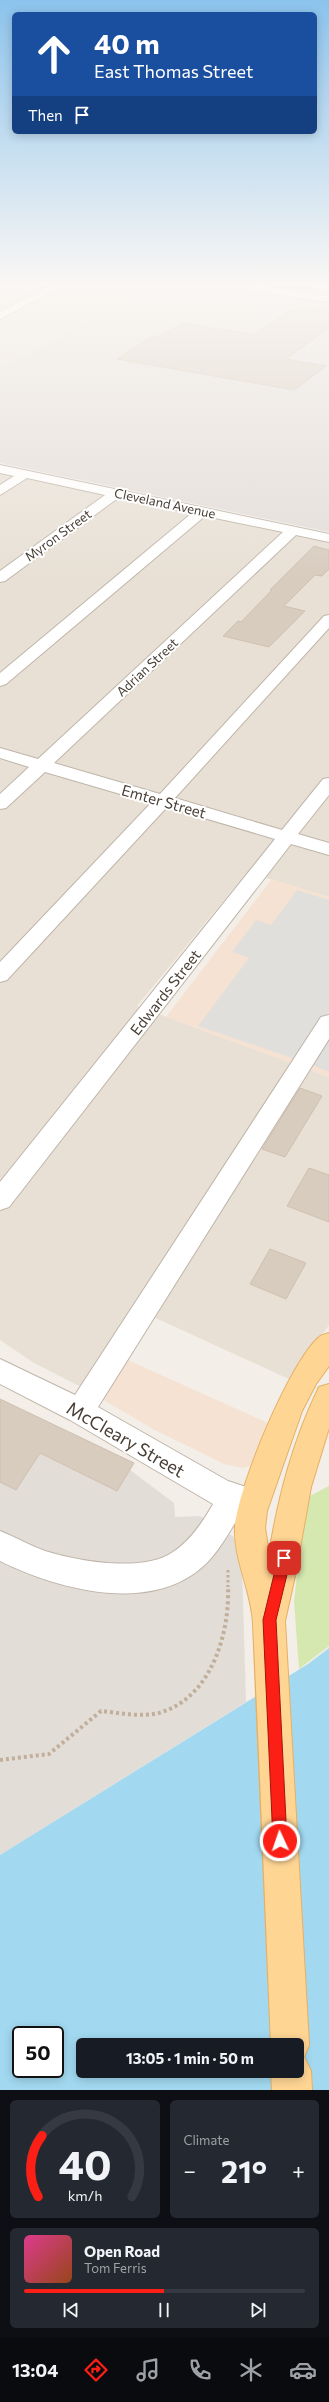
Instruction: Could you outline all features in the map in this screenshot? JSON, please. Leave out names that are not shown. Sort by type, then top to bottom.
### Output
[{"type":"main road","points":[[290,2038],[269,1620],[250,1540],[250,1520],[244,1501],[279,1432],[297,1391],[329,1344]]},
{"type":"main road","points":[[269,1620],[281,1577],[293,1499],[300,1472],[306,1451],[329,1396]]},
{"type":"main road","points":[[291,2078],[292,2090]]},
{"type":"street","name":"Cleveland Avenue","points":[[0,469],[329,538]]},
{"type":"street","points":[[0,491],[25,474]]},
{"type":"street","name":"Myron Street","points":[[1,576],[116,493]]},
{"type":"street","points":[[0,681],[203,511]]},
{"type":"street","name":"Adrian Street","points":[[0,804],[294,530]]},
{"type":"street","points":[[0,974],[163,801],[329,619]]},
{"type":"street","name":"Emter Street","points":[[0,753],[329,849]]},
{"type":"street","name":"Edwards Street","points":[[0,1200],[329,783]]},
{"type":"street","points":[[80,1411],[329,1022]]},
{"type":"street","name":"McCleary Street","points":[[0,1371],[80,1411],[244,1501]]},
{"type":"street","points":[[0,1546],[32,1560],[72,1572],[119,1577],[160,1574],[183,1564],[205,1544],[244,1501]]},
{"type":"path","points":[[0,1760],[49,1754],[101,1711],[132,1714],[162,1712],[190,1696],[210,1669],[220,1644],[229,1608],[226,1561]]},
{"type":"shaded area","points":[[0,384],[329,384],[329,532],[0,463]]},
{"type":"shaded area","points":[[0,472],[329,541],[329,897],[247,872],[137,1006],[329,1077],[329,1325],[291,1380],[138,1310],[85,1389],[34,1363],[0,1340]]},
{"type":"shaded area","points":[[272,879],[329,897],[329,1077],[166,1017]]},
{"type":"shaded area","points":[[297,890],[329,900],[329,1012],[298,1060],[198,1026],[249,958],[232,952],[256,920],[271,925]]},
{"type":"shaded area","points":[[329,1034],[329,1072],[310,1064]]},
{"type":"shaded area","points":[[121,1357],[270,1424],[252,1465],[243,1468],[224,1464],[153,1429],[97,1396]]},
{"type":"shaded area","points":[[0,1399],[134,1463],[130,1470],[174,1503],[175,1517],[200,1516],[234,1537],[242,1566],[246,1702],[0,1855]]},
{"type":"green space","points":[[329,1486],[329,1646],[299,1669],[294,1601],[306,1498]]},
{"type":"water","points":[[329,1648],[329,2090],[0,2090],[0,1855],[308,1664]]},
{"type":"building","points":[[257,384],[303,384],[294,390]]},
{"type":"building","points":[[314,546],[329,550],[329,569],[322,576],[315,575],[284,606],[305,611],[269,647],[223,636],[238,621],[241,622],[272,590],[270,590]]},
{"type":"building","points":[[300,1088],[322,1096],[285,1157],[262,1149]]},
{"type":"building","points":[[309,1168],[329,1175],[329,1222],[287,1206]]},
{"type":"building","points":[[270,1249],[306,1263],[286,1299],[250,1284]]},
{"type":"building","points":[[0,1399],[134,1463],[117,1491],[40,1453],[16,1490],[0,1482]]},
{"type":"route","points":[[280,1841],[269,1620],[278,1592],[284,1558]]}]
